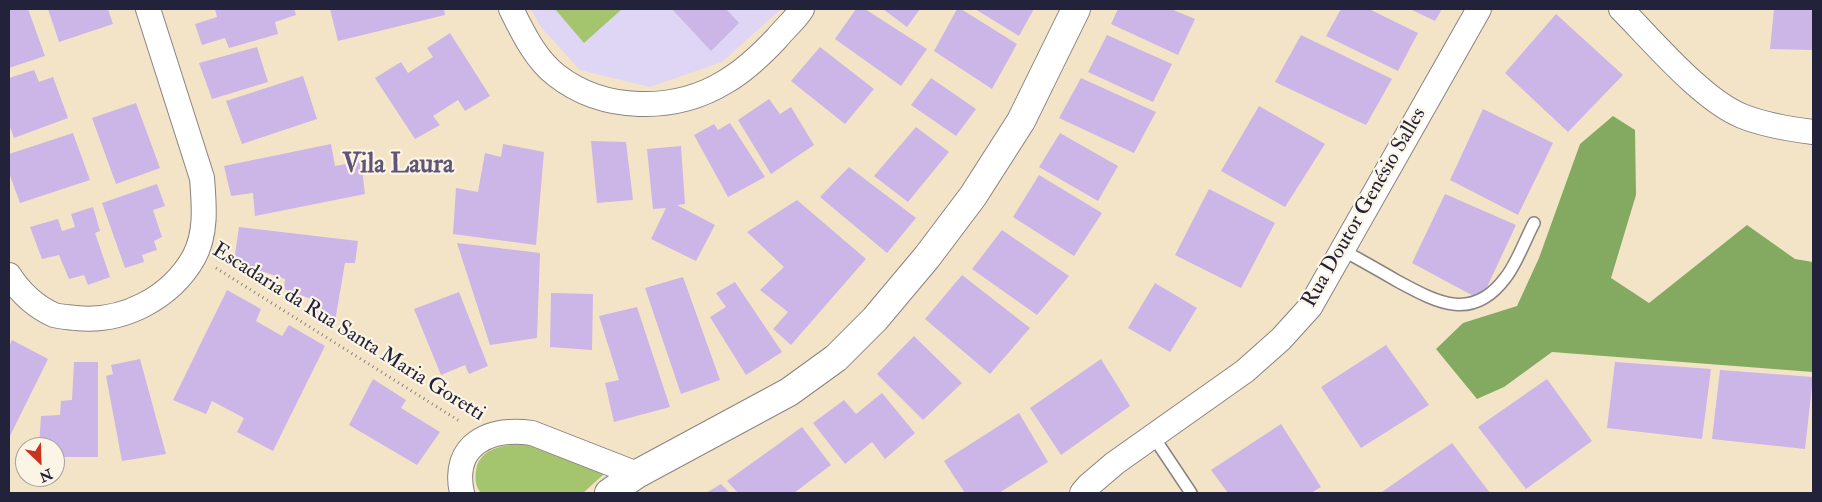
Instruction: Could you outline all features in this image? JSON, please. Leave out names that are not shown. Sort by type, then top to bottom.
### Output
[{"type":"street","points":[[9,275],[18,288],[36,305],[55,316],[86,319],[111,317],[135,309],[159,296],[181,277],[195,255],[203,229],[202,178],[148,9]]},
{"type":"street","points":[[511,9],[536,53],[555,74],[585,92],[617,102],[655,104],[691,98],[725,82],[762,54],[802,9]]},
{"type":"street","points":[[609,493],[637,474],[789,392],[836,358],[875,319],[927,257],[973,196],[1021,121],[1076,9]]},
{"type":"street","name":"Rua Doutor Genésio Salles","points":[[1082,493],[1115,463],[1245,371],[1282,339],[1310,307],[1479,9]]},
{"type":"street","points":[[1621,9],[1712,98],[1741,116],[1779,127],[1813,132]]},
{"type":"street","points":[[462,493],[459,470],[472,448],[485,437],[515,431],[532,433],[637,474]]},
{"type":"lane","points":[[1342,250],[1426,297],[1445,304],[1469,304],[1480,300],[1494,290],[1506,277],[1534,223]]},
{"type":"lane","points":[[1153,436],[1191,493]]},
{"type":"path","name":"Escadaria da Rua Santa Maria Goretti","points":[[195,255],[485,437]]},
{"type":"shaded area","points":[[531,9],[781,9],[722,62],[650,87],[580,70],[541,27]]},
{"type":"green space","points":[[555,9],[622,9],[584,43]]},
{"type":"green space","points":[[1613,116],[1635,130],[1636,195],[1611,278],[1649,303],[1747,225],[1795,259],[1813,262],[1813,372],[1552,352],[1504,387],[1477,399],[1436,349],[1463,323],[1517,306],[1539,258],[1580,144]]},
{"type":"green space","points":[[525,444],[604,474],[583,493],[481,493],[477,485],[476,470],[478,462],[483,456],[494,449],[509,445]]},
{"type":"building","points":[[9,9],[28,9],[45,56],[9,68]]},
{"type":"building","points":[[48,9],[108,9],[113,24],[59,42]]},
{"type":"building","points":[[215,9],[294,9],[296,15],[275,22],[278,34],[229,48],[225,38],[202,45],[195,24],[217,17]]},
{"type":"building","points":[[330,9],[444,9],[445,15],[338,41]]},
{"type":"building","points":[[672,9],[726,9],[739,23],[711,51]]},
{"type":"building","points":[[856,9],[865,9],[927,49],[901,86],[835,39]]},
{"type":"building","points":[[883,9],[920,9],[907,27]]},
{"type":"building","points":[[957,9],[961,9],[1017,44],[992,89],[934,51]]},
{"type":"building","points":[[975,9],[1034,9],[1019,36]]},
{"type":"building","points":[[1118,9],[1171,9],[1195,19],[1178,55],[1111,24]]},
{"type":"building","points":[[1341,9],[1369,9],[1418,33],[1398,71],[1326,36]]},
{"type":"building","points":[[1410,9],[1442,9],[1435,21]]},
{"type":"building","points":[[1774,9],[1813,9],[1813,50],[1770,49]]},
{"type":"building","points":[[1556,14],[1623,75],[1568,132],[1505,73]]},
{"type":"building","points":[[450,33],[490,96],[465,111],[458,100],[433,116],[440,125],[415,139],[375,78],[401,62],[408,73],[433,57],[427,48]]},
{"type":"building","points":[[1107,35],[1172,64],[1153,102],[1088,72]]},
{"type":"building","points":[[1301,35],[1392,79],[1366,125],[1275,82]]},
{"type":"building","points":[[257,47],[268,82],[212,99],[199,63]]},
{"type":"building","points":[[820,47],[874,89],[845,124],[791,81]]},
{"type":"building","points":[[34,70],[39,82],[53,77],[68,118],[14,138],[9,124],[9,78]]},
{"type":"building","points":[[303,76],[317,119],[242,144],[226,101]]},
{"type":"building","points":[[931,78],[976,109],[956,136],[911,105]]},
{"type":"building","points":[[1081,78],[1156,112],[1134,153],[1059,118]]},
{"type":"building","points":[[769,99],[780,114],[791,107],[814,145],[771,174],[738,120]]},
{"type":"building","points":[[136,103],[160,168],[116,184],[92,118]]},
{"type":"building","points":[[1259,106],[1325,144],[1285,207],[1221,171]]},
{"type":"building","points":[[1483,109],[1553,143],[1518,215],[1450,180]]},
{"type":"building","points":[[730,123],[765,177],[728,197],[694,135],[714,124],[718,130]]},
{"type":"building","points":[[916,127],[949,152],[908,202],[874,176]]},
{"type":"building","points":[[73,133],[90,180],[20,203],[9,173],[9,154]]},
{"type":"building","points":[[1060,133],[1118,166],[1098,201],[1039,167]]},
{"type":"building","points":[[591,141],[626,142],[633,200],[597,203]]},
{"type":"building","points":[[331,144],[335,166],[361,161],[365,194],[255,216],[253,193],[231,196],[224,166]]},
{"type":"building","points":[[503,144],[544,152],[536,245],[453,234],[456,188],[478,192],[485,153],[501,157]]},
{"type":"building","points":[[681,146],[685,204],[677,205],[715,225],[696,261],[651,239],[666,208],[653,209],[647,149]]},
{"type":"building","points":[[849,167],[916,218],[887,253],[820,197]]},
{"type":"building","points":[[1039,175],[1102,213],[1074,256],[1013,217]]},
{"type":"building","points":[[157,184],[165,206],[153,210],[162,237],[154,241],[157,250],[142,255],[144,262],[125,268],[102,203]]},
{"type":"building","points":[[1209,189],[1275,223],[1241,288],[1175,255]]},
{"type":"building","points":[[1445,194],[1516,225],[1481,300],[1412,263]]},
{"type":"building","points":[[797,200],[866,259],[791,345],[773,329],[788,312],[760,290],[784,267],[747,232]]},
{"type":"building","points":[[93,207],[100,231],[95,233],[110,277],[88,285],[84,275],[69,279],[59,255],[42,259],[30,227],[58,219],[62,231],[75,227],[71,214]]},
{"type":"building","points":[[239,227],[358,241],[355,263],[345,263],[335,321],[312,309],[314,300],[284,289],[285,279],[234,262]]},
{"type":"building","points":[[1002,230],[1069,276],[1037,315],[972,269]]},
{"type":"building","points":[[457,243],[540,253],[537,338],[490,345]]},
{"type":"building","points":[[962,275],[1030,328],[990,374],[925,319]]},
{"type":"building","points":[[683,277],[720,380],[681,394],[645,288]]},
{"type":"building","points":[[735,282],[782,352],[746,375],[710,317],[726,307],[716,293]]},
{"type":"building","points":[[1155,283],[1197,308],[1170,352],[1128,328]]},
{"type":"building","points":[[227,290],[261,309],[256,321],[282,336],[289,325],[325,346],[273,451],[237,432],[244,418],[212,401],[206,414],[173,400]]},
{"type":"building","points":[[459,292],[488,366],[469,374],[465,365],[441,375],[414,309]]},
{"type":"building","points":[[551,293],[593,294],[592,350],[550,347]]},
{"type":"building","points":[[637,307],[670,407],[614,422],[605,383],[619,380],[599,316]]},
{"type":"building","points":[[914,336],[962,383],[923,420],[877,374]]},
{"type":"building","points":[[12,340],[48,359],[9,438],[9,346]]},
{"type":"building","points":[[1386,345],[1429,405],[1361,448],[1321,387]]},
{"type":"building","points":[[140,359],[166,454],[122,461],[106,376],[113,374],[111,365]]},
{"type":"building","points":[[1101,359],[1130,406],[1061,455],[1030,408]]},
{"type":"building","points":[[74,362],[98,362],[98,457],[65,457],[65,437],[40,437],[41,416],[60,415],[61,401],[72,400]]},
{"type":"building","points":[[1615,362],[1711,369],[1702,439],[1607,428]]},
{"type":"building","points":[[1720,370],[1813,377],[1805,449],[1712,439]]},
{"type":"building","points":[[373,379],[406,400],[401,408],[440,432],[417,465],[349,425]]},
{"type":"building","points":[[1547,379],[1592,441],[1526,489],[1478,427]]},
{"type":"building","points":[[882,393],[915,433],[885,459],[872,442],[845,464],[813,423],[844,400],[856,414]]},
{"type":"building","points":[[1019,413],[1048,462],[999,493],[965,493],[944,461]]},
{"type":"building","points":[[1281,424],[1321,487],[1311,493],[1228,493],[1211,470]]},
{"type":"building","points":[[802,427],[831,465],[794,493],[738,493],[727,481]]},
{"type":"building","points":[[1452,443],[1490,493],[1382,492]]},
{"type":"building","points":[[721,484],[730,493],[706,493]]},
{"type":"district","name":"Vila Laura","points":[[398,166]]}]
